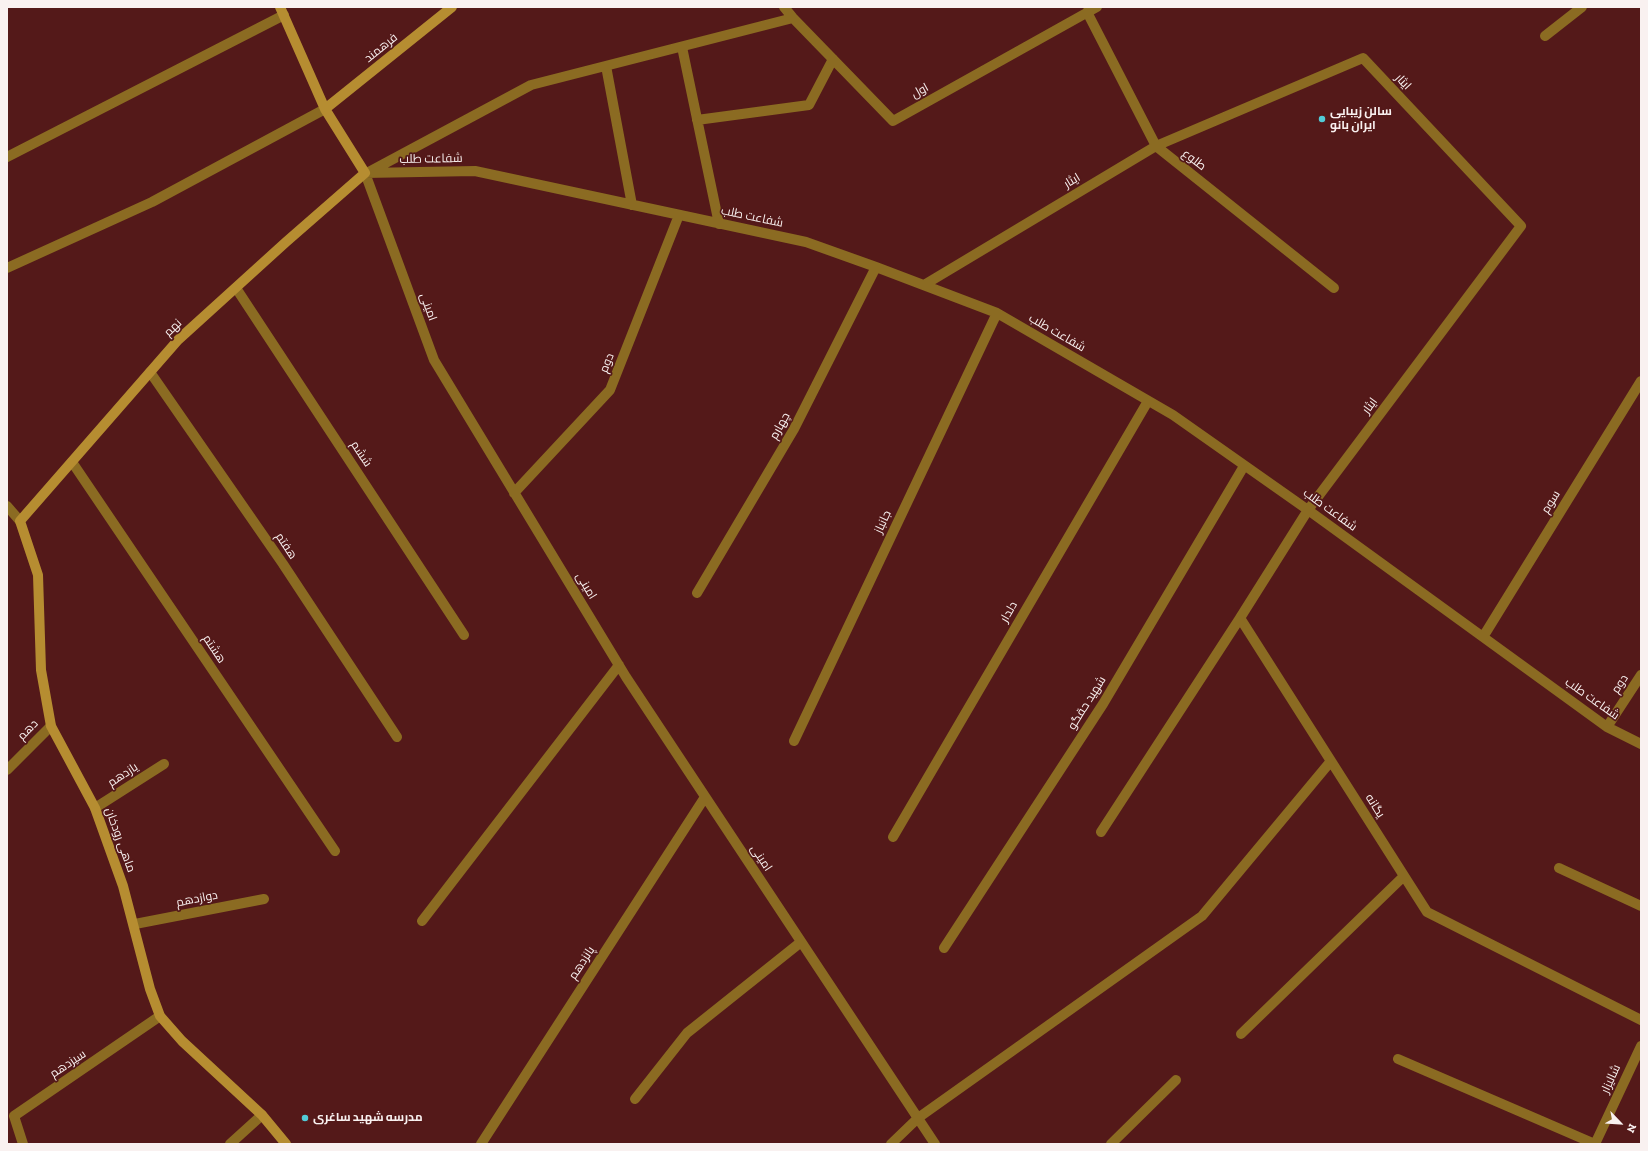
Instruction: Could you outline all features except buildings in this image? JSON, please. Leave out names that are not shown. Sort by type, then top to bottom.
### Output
[{"type":"main road","name":"فرهمند","points":[[326,109],[452,7]]},
{"type":"main road","name":"امینی","points":[[282,11],[326,109],[365,174]]},
{"type":"main road","name":"نهم","points":[[20,521],[178,340],[365,174]]},
{"type":"main road","name":"ماهی رودخان","points":[[20,521],[38,575],[41,670],[51,726],[95,808],[123,886],[150,989],[160,1016],[182,1041],[262,1115],[286,1144]]},
{"type":"street","name":"اول","points":[[784,7],[893,121],[1096,7]]},
{"type":"street","points":[[1545,36],[1582,7]]},
{"type":"street","points":[[7,157],[282,11]]},
{"type":"street","name":"طلوع","points":[[1087,12],[1156,146],[1334,288]]},
{"type":"street","points":[[365,174],[531,86],[793,18]]},
{"type":"street","points":[[682,47],[719,224]]},
{"type":"street","name":"ایثار","points":[[924,285],[1156,146],[1363,58],[1521,226],[1308,510]]},
{"type":"street","points":[[697,120],[809,104],[833,59]]},
{"type":"street","points":[[606,66],[632,205]]},
{"type":"street","points":[[7,268],[152,202],[326,109]]},
{"type":"street","name":"شفاعت طلب","points":[[365,174],[475,171],[806,242],[996,313],[1173,415],[1308,510],[1607,727],[1641,744]]},
{"type":"street","name":"امینی","points":[[365,174],[434,360],[619,664],[935,1144]]},
{"type":"street","name":"دوم","points":[[514,493],[610,390],[679,215]]},
{"type":"street","name":"چهارم","points":[[697,593],[794,429],[876,267]]},
{"type":"street","name":"ششم","points":[[236,288],[464,635]]},
{"type":"street","name":"جانباز","points":[[794,741],[996,313]]},
{"type":"street","name":"هفتم","points":[[150,372],[283,564],[397,737]]},
{"type":"street","name":"سوم","points":[[1483,637],[1641,381]]},
{"type":"street","name":"دلدار","points":[[893,836],[1148,401]]},
{"type":"street","name":"هشتم","points":[[72,462],[334,851]]},
{"type":"street","name":"شهید حقگو","points":[[944,948],[1103,704],[1244,466]]},
{"type":"street","name":"ماهی رودخان","points":[[7,506],[20,521]]},
{"type":"street","points":[[1101,832],[1240,618],[1308,510]]},
{"type":"street","name":"یگانه","points":[[1240,618],[1426,912],[1641,1020]]},
{"type":"street","points":[[422,921],[619,664]]},
{"type":"street","name":"دوم","points":[[1607,727],[1641,675]]},
{"type":"street","name":"دهم","points":[[7,770],[51,726]]},
{"type":"street","points":[[891,1144],[918,1118],[1202,916],[1331,761]]},
{"type":"street","name":"یازدهم","points":[[95,808],[164,764]]},
{"type":"street","name":"پانزدهم","points":[[481,1144],[705,796]]},
{"type":"street","points":[[1559,868],[1641,906]]},
{"type":"street","points":[[1241,1034],[1404,876]]},
{"type":"street","name":"دوازدهم","points":[[134,924],[264,899]]},
{"type":"street","points":[[635,1099],[687,1033],[801,942]]},
{"type":"street","name":"سیزدهم","points":[[23,1144],[14,1116],[160,1016]]},
{"type":"street","name":"شالیزار","points":[[1595,1144],[1641,1046]]},
{"type":"street","points":[[1398,1059],[1595,1144]]},
{"type":"street","points":[[1111,1144],[1176,1080]]},
{"type":"street","points":[[230,1144],[262,1115]]},
{"type":"place","name":"سالن زیبایی ایران بانو","points":[[1322,119]]},
{"type":"place","name":"مدرسه شهید ساغری","points":[[305,1118]]}]
